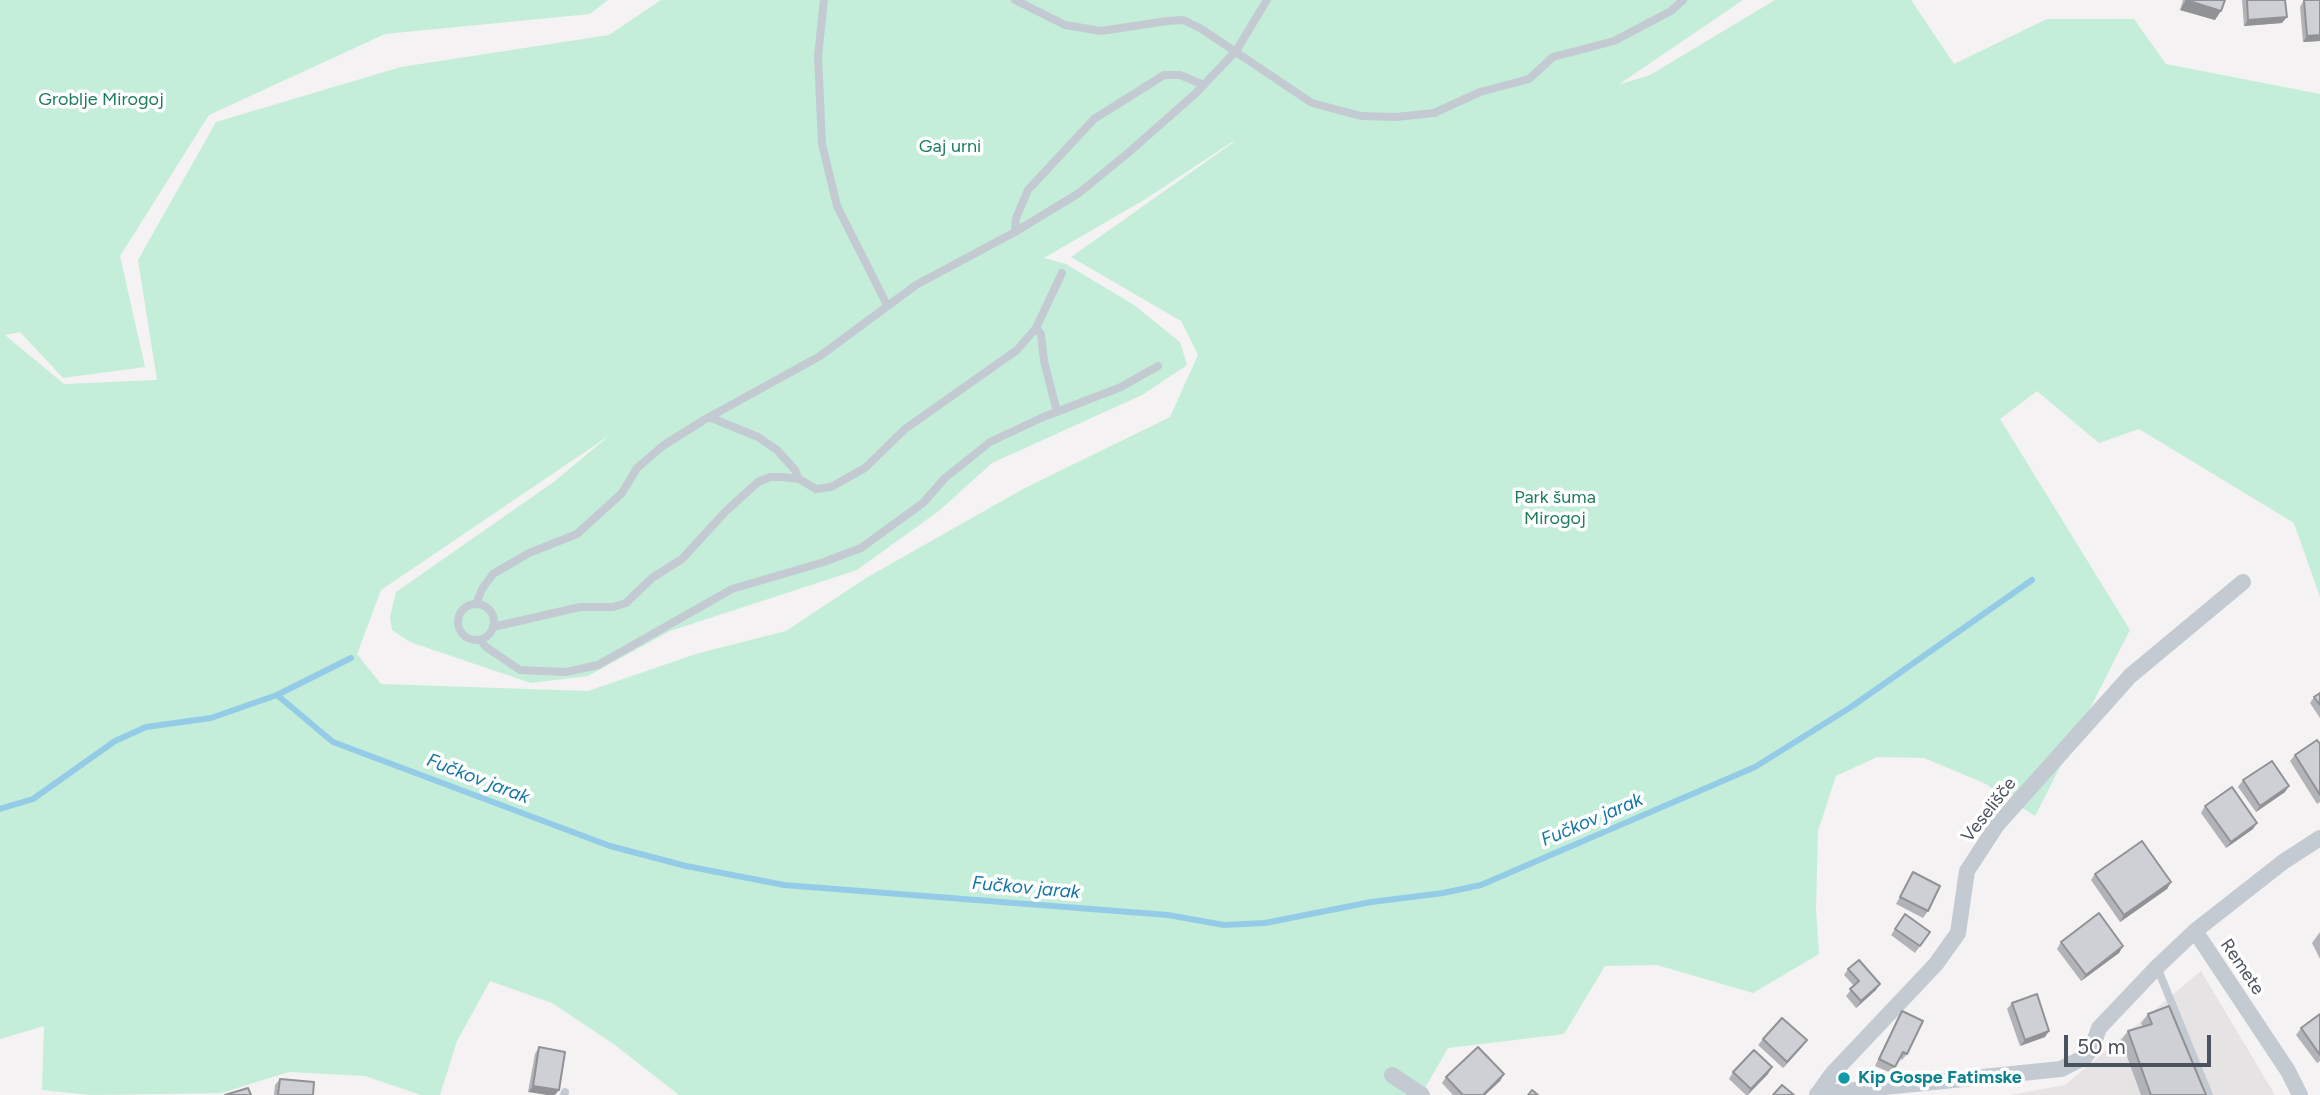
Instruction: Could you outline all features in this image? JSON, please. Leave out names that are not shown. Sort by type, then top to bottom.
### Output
[{"type":"street","name":"Veselišče","points":[[1817,1095],[1832,1073],[1936,964],[1958,933],[1967,871],[1997,825],[2130,676],[2243,582]]},
{"type":"street","name":"Veselišče","points":[[1817,1095],[2060,1069],[2085,1057],[2092,1048],[2099,1028],[2195,931],[2283,862],[2320,838]]},
{"type":"street","name":"Remete","points":[[2195,931],[2288,1071],[2300,1095]]},
{"type":"street","points":[[1392,1075],[1422,1095]]},
{"type":"lane","points":[[824,0],[818,56],[822,144],[837,206],[887,305]]},
{"type":"lane","points":[[1014,0],[1065,25],[1101,32],[1183,20],[1236,51],[1312,103],[1361,116],[1396,117],[1434,113],[1480,92],[1529,79],[1553,57],[1614,41],[1671,11],[1683,0]]},
{"type":"lane","points":[[476,604],[482,589],[493,574],[529,553],[577,534],[622,493],[637,468],[664,445],[820,356],[916,285],[1015,232],[1079,193],[1129,153],[1204,85],[1236,51],[1267,0]]},
{"type":"lane","points":[[1015,232],[1016,218],[1028,190],[1094,119],[1164,75],[1180,75],[1204,85]]},
{"type":"lane","points":[[493,627],[580,607],[613,607],[626,603],[652,578],[682,559],[725,512],[758,482],[770,477],[799,479],[816,489],[831,488],[865,468],[905,429],[1017,351],[1036,328],[1062,273]]},
{"type":"lane","points":[[1036,328],[1041,334],[1048,383],[1057,412]]},
{"type":"lane","points":[[480,640],[489,634],[493,627],[493,618],[489,610],[476,604],[464,608],[459,617],[458,626],[462,634],[470,639],[480,640],[495,654],[520,670],[566,672],[598,665],[732,589],[824,562],[861,548],[923,503],[945,478],[990,442],[1121,387],[1158,366]]},
{"type":"lane","points":[[709,417],[768,443],[795,470],[799,479]]},
{"type":"lane","points":[[2157,967],[2209,1095]]},
{"type":"shaded area","points":[[2201,971],[2275,1095],[2010,1095],[2065,1085]]},
{"type":"green space","name":"Park šuma Mirogoj","points":[[0,0],[608,0],[590,14],[385,34],[209,115],[120,256],[145,367],[63,378],[20,332],[5,335],[64,384],[157,380],[138,260],[216,122],[401,67],[609,35],[661,0],[1743,0],[1618,85],[1650,75],[1775,0],[1911,0],[1954,64],[2047,19],[2134,19],[2166,64],[2320,94],[2320,597],[2294,523],[2139,429],[2099,443],[2037,391],[2000,419],[2130,630],[2035,816],[1984,783],[1924,758],[1877,757],[1836,776],[1818,831],[1816,910],[1819,954],[1753,993],[1657,965],[1605,966],[1564,1034],[1448,1048],[1421,1095],[679,1095],[615,1045],[552,1003],[490,981],[457,1041],[440,1095],[421,1095],[365,1076],[289,1072],[221,1093],[91,1095],[42,1090],[44,1026],[0,1039]],"holes":[[[1234,142],[1071,257],[1181,321],[1198,355],[1170,417],[1023,489],[866,578],[786,631],[699,653],[588,691],[381,684],[357,654],[381,590],[610,435],[555,481],[396,592],[390,617],[392,630],[410,642],[531,683],[588,676],[670,631],[857,570],[940,510],[992,463],[1142,395],[1187,365],[1180,342],[1134,305],[1066,264],[1044,258],[1144,200]]]},
{"type":"building","points":[[2186,0],[2225,0],[2221,11]]},
{"type":"building","points":[[2247,0],[2285,0],[2287,17],[2248,20]]},
{"type":"building","points":[[2304,0],[2320,0],[2320,35],[2307,36]]},
{"type":"building","points":[[2320,693],[2320,705],[2314,697]]},
{"type":"building","points":[[2317,740],[2320,744],[2320,795],[2295,755]]},
{"type":"building","points":[[2272,761],[2289,786],[2260,806],[2243,780]]},
{"type":"building","points":[[2232,787],[2257,823],[2231,842],[2205,806]]},
{"type":"building","points":[[2142,841],[2171,882],[2124,915],[2095,874]]},
{"type":"building","points":[[1913,872],[1940,886],[1928,911],[1900,897]]},
{"type":"building","points":[[2099,913],[2123,946],[2086,975],[2061,942]]},
{"type":"building","points":[[1905,914],[1930,932],[1920,946],[1895,929]]},
{"type":"building","points":[[1859,960],[1880,984],[1861,1001],[1850,989],[1859,981],[1848,969]]},
{"type":"building","points":[[2037,994],[2049,1031],[2025,1040],[2012,1003]]},
{"type":"building","points":[[2169,1006],[2206,1095],[2151,1095],[2128,1031],[2152,1024],[2148,1014]]},
{"type":"building","points":[[1902,1011],[1923,1021],[1907,1054],[1903,1052],[1895,1067],[1879,1059]]},
{"type":"building","points":[[2320,1014],[2320,1055],[2301,1028]]},
{"type":"building","points":[[1782,1018],[1807,1040],[1787,1062],[1763,1039]]},
{"type":"building","points":[[539,1047],[565,1052],[559,1090],[533,1086]]},
{"type":"building","points":[[1478,1047],[1504,1074],[1483,1095],[1463,1095],[1446,1077]]},
{"type":"building","points":[[1754,1050],[1772,1067],[1751,1089],[1733,1072]]},
{"type":"building","points":[[280,1079],[314,1082],[313,1095],[278,1095]]},
{"type":"building","points":[[1782,1085],[1794,1095],[1773,1095]]},
{"type":"building","points":[[248,1088],[251,1095],[225,1095]]},
{"type":"waterway","name":"Fučkov jarak","points":[[0,809],[33,799],[115,741],[146,727],[211,718],[277,695],[333,742],[610,846],[686,866],[784,885],[1168,915],[1224,925],[1265,923],[1371,902],[1443,893],[1481,885],[1755,767],[1851,707],[2032,580]]},
{"type":"waterway","points":[[277,695],[351,658]]},
{"type":"place","name":"Kip Gospe Fatimske","points":[[1844,1078]]},
{"type":"park label","name":"Groblje Mirogoj","points":[[101,100]]},
{"type":"park label","name":"Gaj urni","points":[[950,147]]}]
